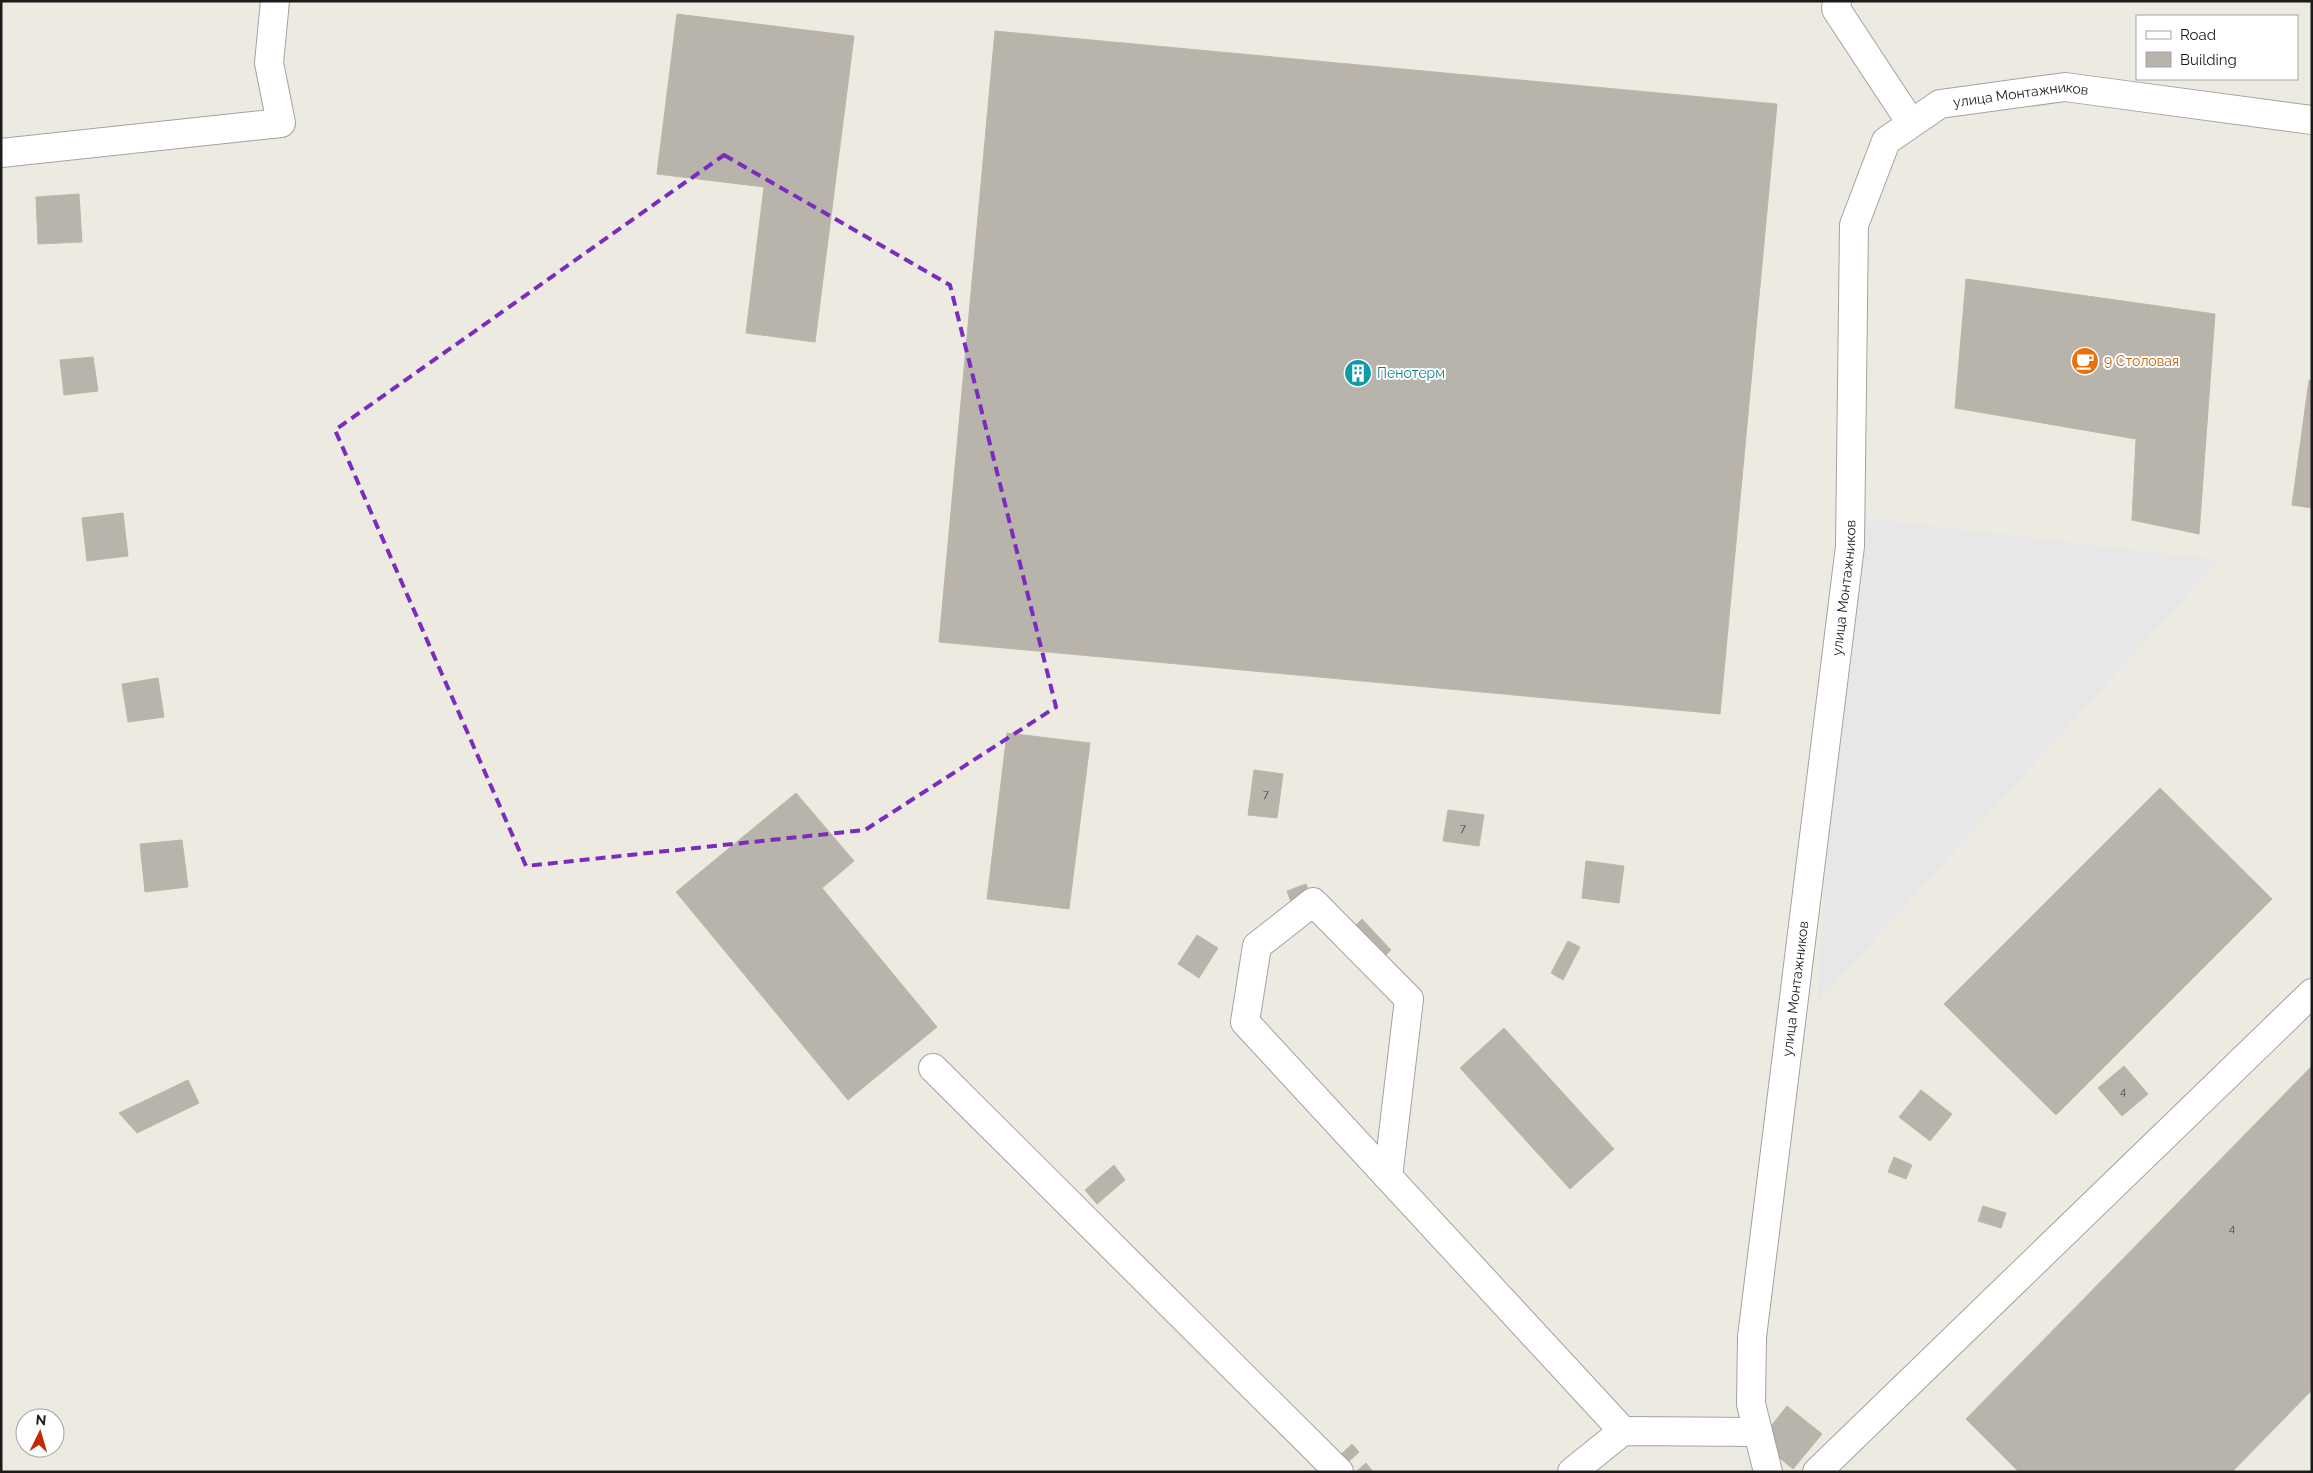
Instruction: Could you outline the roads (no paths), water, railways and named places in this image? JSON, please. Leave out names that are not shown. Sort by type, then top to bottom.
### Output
[{"type":"street","points":[[1,153],[281,123],[269,63],[275,1]]},
{"type":"street","points":[[1831,4],[1911,124]]},
{"type":"street","name":"улица Монтажников","points":[[1768,1472],[1751,1404],[1752,1337],[1850,546],[1854,225],[1886,141],[1940,104],[2065,87],[2312,120]]},
{"type":"street","points":[[1388,1177],[1409,999],[1313,902],[1257,946],[1245,1022],[1388,1177],[1623,1431]]},
{"type":"street","points":[[1817,1472],[2312,993]]},
{"type":"street","points":[[933,1068],[1339,1472]]},
{"type":"street","points":[[1572,1472],[1623,1431],[1758,1432]]},
{"type":"place","name":"9 Столовая","points":[[2085,361]]},
{"type":"place","name":"Пенотерм","points":[[1358,373]]}]
